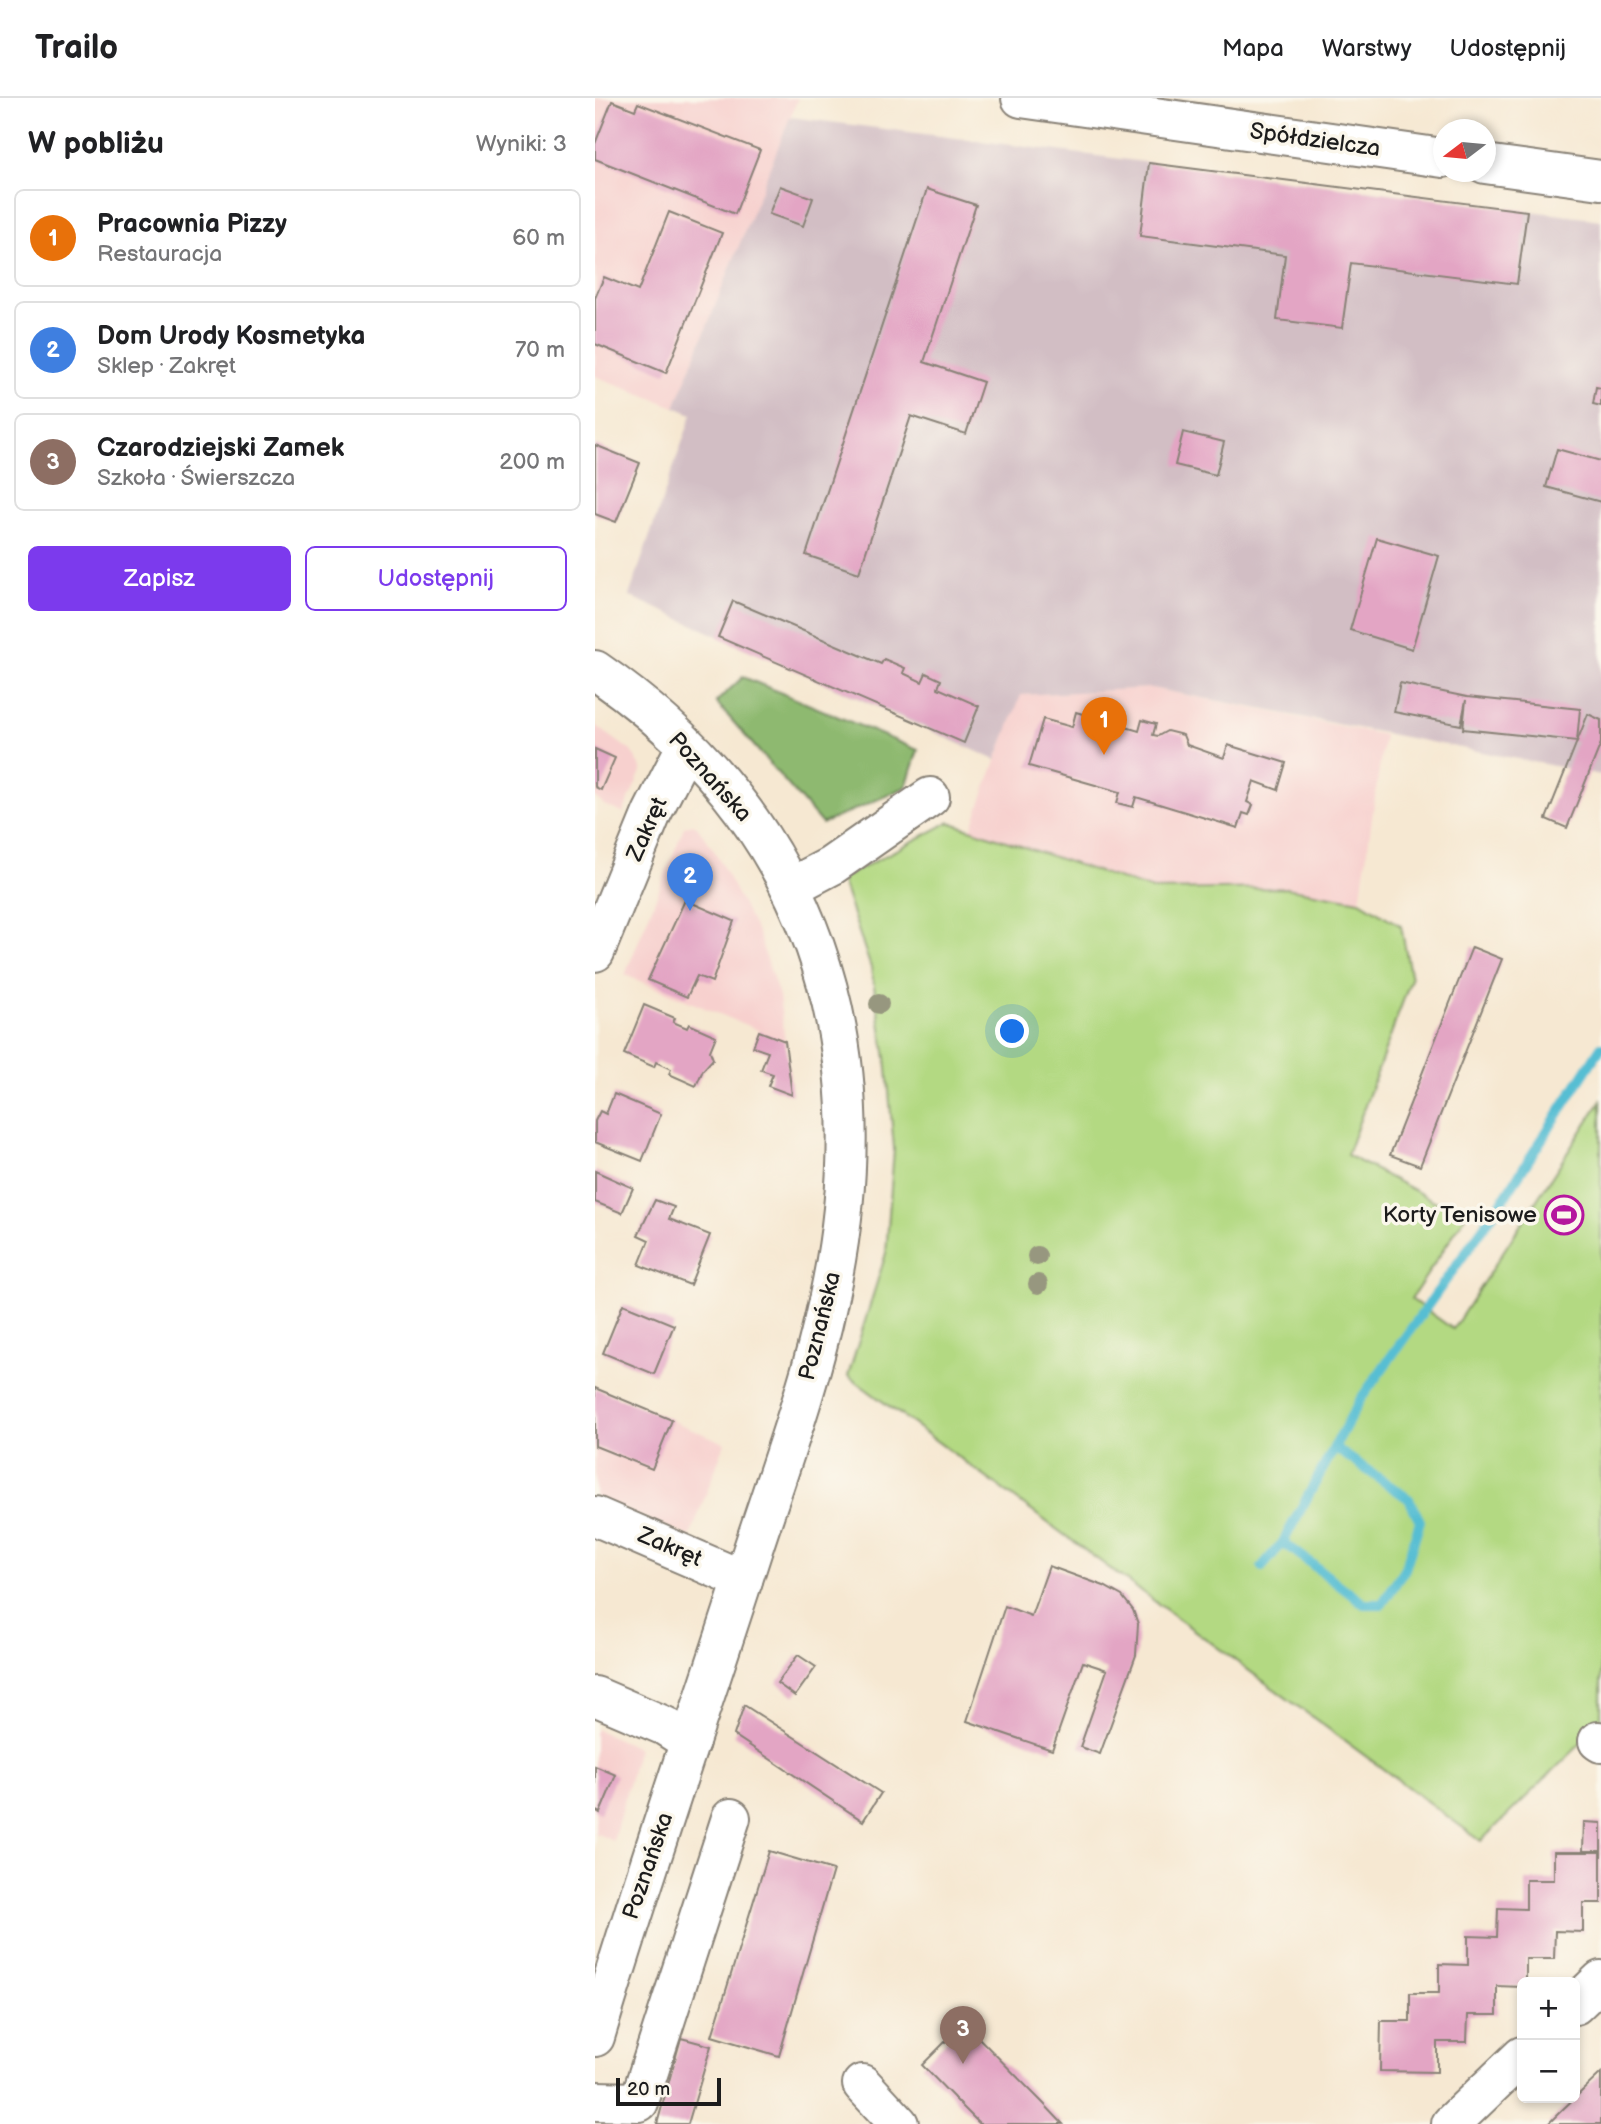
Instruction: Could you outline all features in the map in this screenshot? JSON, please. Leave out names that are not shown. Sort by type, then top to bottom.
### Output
[{"type":"street","name":"Spółdzielcza","points":[[1021,98],[1433,156]]},
{"type":"street","points":[[1496,165],[1601,180]]},
{"type":"street","name":"Poznańska","points":[[595,670],[654,715],[686,746],[752,823],[791,887],[818,947],[842,1044],[847,1090],[846,1186],[828,1304],[743,1580],[629,1924],[595,2037]]},
{"type":"street","name":"Zakręt","points":[[595,952],[652,813],[686,746]]},
{"type":"street","points":[[791,887],[831,866],[930,797]]},
{"type":"street","name":"Zakręt","points":[[595,1516],[743,1580]]},
{"type":"street","points":[[595,1696],[665,1726],[690,1742]]},
{"type":"street","points":[[595,2101],[639,2102],[731,1818]]},
{"type":"street","points":[[1580,2000],[1601,1980]]},
{"type":"street","points":[[1451,2124],[1517,2061]]},
{"type":"street","points":[[862,2084],[899,2124]]},
{"type":"shaded area","points":[[595,98],[798,98],[675,407],[595,376]]},
{"type":"shaded area","points":[[790,117],[1601,220],[1601,775],[1151,688],[1021,695],[996,760],[629,596],[692,414],[675,407]]},
{"type":"shaded area","points":[[1151,688],[1384,735],[1360,901],[1286,888],[1153,890],[971,829],[1020,695]]},
{"type":"shaded area","points":[[595,725],[631,751],[642,769],[623,813],[604,805],[595,797]]},
{"type":"shaded area","points":[[692,824],[697,826],[715,852],[758,934],[779,996],[785,1041],[625,975],[684,827]]},
{"type":"shaded area","points":[[595,1388],[725,1443],[690,1537],[595,1497]]},
{"type":"shaded area","points":[[595,1729],[638,1748],[613,1841],[595,1833]]},
{"type":"green space","points":[[743,677],[918,750],[906,787],[822,824],[716,702]]},
{"type":"green space","points":[[949,822],[1153,890],[1286,888],[1360,901],[1401,926],[1411,979],[1347,1155],[1465,1217],[1411,1299],[1453,1329],[1601,1101],[1601,1724],[1481,1841],[848,1376],[886,1253],[894,1149],[886,1058],[871,968],[841,879]]},
{"type":"building","points":[[612,101],[635,110],[638,103],[760,150],[735,214],[595,159],[595,144]]},
{"type":"building","points":[[1149,163],[1527,211],[1517,284],[1351,263],[1342,328],[1277,320],[1285,255],[1140,236]]},
{"type":"building","points":[[780,186],[813,198],[803,226],[769,214]]},
{"type":"building","points":[[927,189],[976,205],[924,362],[983,382],[966,434],[911,416],[859,573],[806,555]]},
{"type":"building","points":[[669,212],[722,233],[666,373],[595,344],[595,298],[604,277],[638,291]]},
{"type":"building","points":[[1596,387],[1601,388],[1601,406],[1593,404]]},
{"type":"building","points":[[1183,432],[1224,442],[1216,475],[1175,465]]},
{"type":"building","points":[[595,445],[640,463],[616,522],[595,514]]},
{"type":"building","points":[[1557,449],[1601,461],[1601,502],[1546,487]]},
{"type":"building","points":[[1377,538],[1439,556],[1412,649],[1350,630]]},
{"type":"building","points":[[733,601],[881,664],[884,659],[905,668],[903,673],[922,682],[926,673],[941,680],[938,688],[979,706],[964,743],[718,637]]},
{"type":"building","points":[[1400,683],[1467,697],[1580,709],[1577,741],[1463,729],[1466,700],[1461,725],[1394,712]]},
{"type":"building","points":[[1076,712],[1139,731],[1142,720],[1156,724],[1153,735],[1158,736],[1167,731],[1183,735],[1187,745],[1224,758],[1228,745],[1286,763],[1278,790],[1254,781],[1247,802],[1253,805],[1249,815],[1243,813],[1238,828],[1136,797],[1133,807],[1117,803],[1120,792],[1029,766],[1043,719],[1072,727]]},
{"type":"building","points":[[1588,714],[1601,720],[1601,743],[1567,828],[1546,819]]},
{"type":"building","points":[[595,749],[615,758],[601,790],[595,787]]},
{"type":"building","points":[[685,900],[734,921],[712,982],[697,976],[687,997],[648,980]]},
{"type":"building","points":[[1472,947],[1502,959],[1420,1166],[1390,1155]]},
{"type":"building","points":[[644,1005],[675,1018],[673,1022],[687,1028],[689,1024],[716,1036],[710,1051],[713,1059],[703,1070],[696,1086],[669,1074],[671,1069],[656,1062],[654,1067],[624,1054]]},
{"type":"building","points":[[759,1031],[785,1041],[792,1095],[768,1086],[773,1074],[761,1070],[768,1052],[753,1047]]},
{"type":"building","points":[[614,1094],[661,1114],[642,1161],[595,1142],[595,1121],[600,1111],[606,1114]]},
{"type":"building","points":[[595,1171],[633,1188],[622,1213],[595,1202]]},
{"type":"building","points":[[655,1200],[674,1207],[669,1219],[710,1235],[690,1285],[639,1265],[649,1240],[638,1235]]},
{"type":"building","points":[[623,1304],[674,1325],[654,1374],[603,1353]]},
{"type":"building","points":[[595,1388],[672,1420],[652,1469],[595,1446]]},
{"type":"building","points":[[1049,1566],[1104,1586],[1122,1596],[1133,1610],[1138,1624],[1136,1655],[1100,1754],[1080,1747],[1107,1670],[1083,1662],[1052,1750],[967,1721],[1005,1606],[1031,1616]]},
{"type":"building","points":[[798,1655],[816,1667],[795,1696],[777,1683]]},
{"type":"building","points":[[744,1705],[881,1793],[863,1821],[734,1735]]},
{"type":"building","points":[[595,1766],[616,1775],[600,1813],[595,1810]]},
{"type":"building","points":[[1584,1822],[1601,1823],[1601,1851],[1583,1851]]},
{"type":"building","points":[[769,1851],[833,1870],[779,2056],[712,2036]]},
{"type":"building","points":[[1554,1852],[1601,1852],[1601,1903],[1583,1903],[1583,1932],[1555,1931],[1554,1959],[1526,1959],[1526,1977],[1517,1977],[1517,1987],[1497,1986],[1497,2015],[1468,2015],[1467,2042],[1437,2042],[1437,2072],[1380,2071],[1381,2021],[1410,2021],[1410,1993],[1439,1993],[1439,1964],[1468,1965],[1468,1936],[1497,1937],[1498,1908],[1526,1909],[1526,1880],[1554,1880]]},
{"type":"building","points":[[964,2023],[1063,2124],[980,2124],[961,2105],[922,2065]]},
{"type":"building","points":[[681,2038],[711,2046],[688,2124],[657,2124]]},
{"type":"building","points":[[1601,2073],[1601,2124],[1548,2124],[1569,2103],[1580,2103],[1580,2093]]},
{"type":"waterway","points":[[1262,1567],[1283,1542],[1360,1400],[1501,1203],[1601,1047]]},
{"type":"waterway","points":[[1283,1542],[1364,1604],[1382,1604],[1405,1569],[1420,1521],[1409,1499],[1334,1447]]},
{"type":"place","name":"Pracownia Pizzy","points":[[1104,755]]},
{"type":"place","name":"Dom Urody Kosmetyka","points":[[690,911]]},
{"type":"place","name":"Korty Tenisowe","points":[[1564,1215]]},
{"type":"place","name":"Czarodziejski Zamek","points":[[963,2064]]}]
